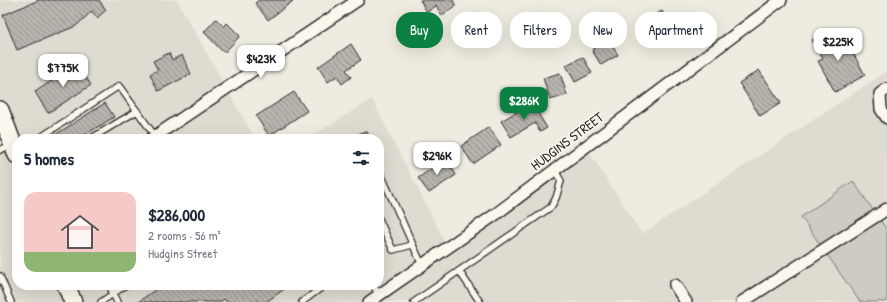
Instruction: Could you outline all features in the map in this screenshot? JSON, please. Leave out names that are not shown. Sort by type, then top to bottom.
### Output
[{"type":"main road","points":[[0,110],[10,150]]},
{"type":"main road","points":[[68,290],[73,302]]},
{"type":"street","points":[[159,134],[358,0]]},
{"type":"street","name":"HUDGINS STREET","points":[[369,302],[496,214],[781,0]]},
{"type":"street","points":[[887,89],[880,94],[881,109],[887,118]]},
{"type":"street","points":[[742,302],[887,209]]},
{"type":"street","points":[[675,285],[686,302]]},
{"type":"lane","points":[[46,134],[119,86],[137,111],[151,134]]},
{"type":"lane","points":[[98,134],[137,111]]},
{"type":"lane","points":[[414,302],[551,207],[556,198],[561,181],[554,169]]},
{"type":"lane","points":[[384,181],[422,265]]},
{"type":"lane","points":[[384,230],[393,250],[412,245]]},
{"type":"lane","points":[[459,271],[480,302]]},
{"type":"lane","points":[[0,276],[12,302]]},
{"type":"lane","points":[[111,290],[117,302]]},
{"type":"lane","points":[[101,302],[120,290]]},
{"type":"lane","points":[[302,302],[318,290]]},
{"type":"lane","points":[[376,290],[379,295]]},
{"type":"shaded area","points":[[0,0],[177,0],[252,134],[12,134],[12,290],[384,290],[384,134],[315,134],[372,99],[446,244],[582,141],[642,234],[887,71],[887,302],[0,302]]},
{"type":"shaded area","points":[[853,181],[887,230],[887,302],[860,302],[801,217]]},
{"type":"building","points":[[39,0],[99,0],[106,10],[97,18],[92,11],[76,26],[17,50],[3,15]]},
{"type":"building","points":[[259,0],[293,1],[268,20],[255,3]]},
{"type":"building","points":[[420,0],[453,0],[456,6],[443,14],[443,12],[440,12],[436,6],[427,12]]},
{"type":"building","points":[[216,19],[224,27],[227,23],[240,36],[224,53],[204,32]]},
{"type":"building","points":[[830,30],[839,47],[847,42],[865,75],[835,92],[818,61],[823,59],[812,40]]},
{"type":"building","points":[[351,44],[361,60],[346,70],[351,77],[342,84],[337,76],[328,82],[318,67]]},
{"type":"building","points":[[595,48],[614,48],[618,55],[601,65],[592,50]]},
{"type":"building","points":[[169,53],[172,60],[182,55],[191,74],[158,91],[150,74],[158,70],[153,61]]},
{"type":"building","points":[[583,57],[592,73],[575,82],[566,65]]},
{"type":"building","points":[[77,64],[91,85],[48,113],[35,92]]},
{"type":"building","points":[[759,70],[781,103],[760,116],[739,83]]},
{"type":"building","points":[[560,73],[567,95],[550,100],[543,78]]},
{"type":"building","points":[[294,92],[307,111],[272,134],[268,134],[256,116]]},
{"type":"building","points":[[105,103],[114,117],[86,134],[57,134]]},
{"type":"building","points":[[532,103],[547,128],[540,132],[535,123],[511,137],[501,121]]},
{"type":"building","points":[[489,127],[501,145],[473,164],[461,146]]},
{"type":"building","points":[[446,159],[456,175],[429,193],[418,178]]},
{"type":"building","points":[[155,290],[283,290],[266,302],[227,302],[224,299],[220,302],[138,302]]}]
